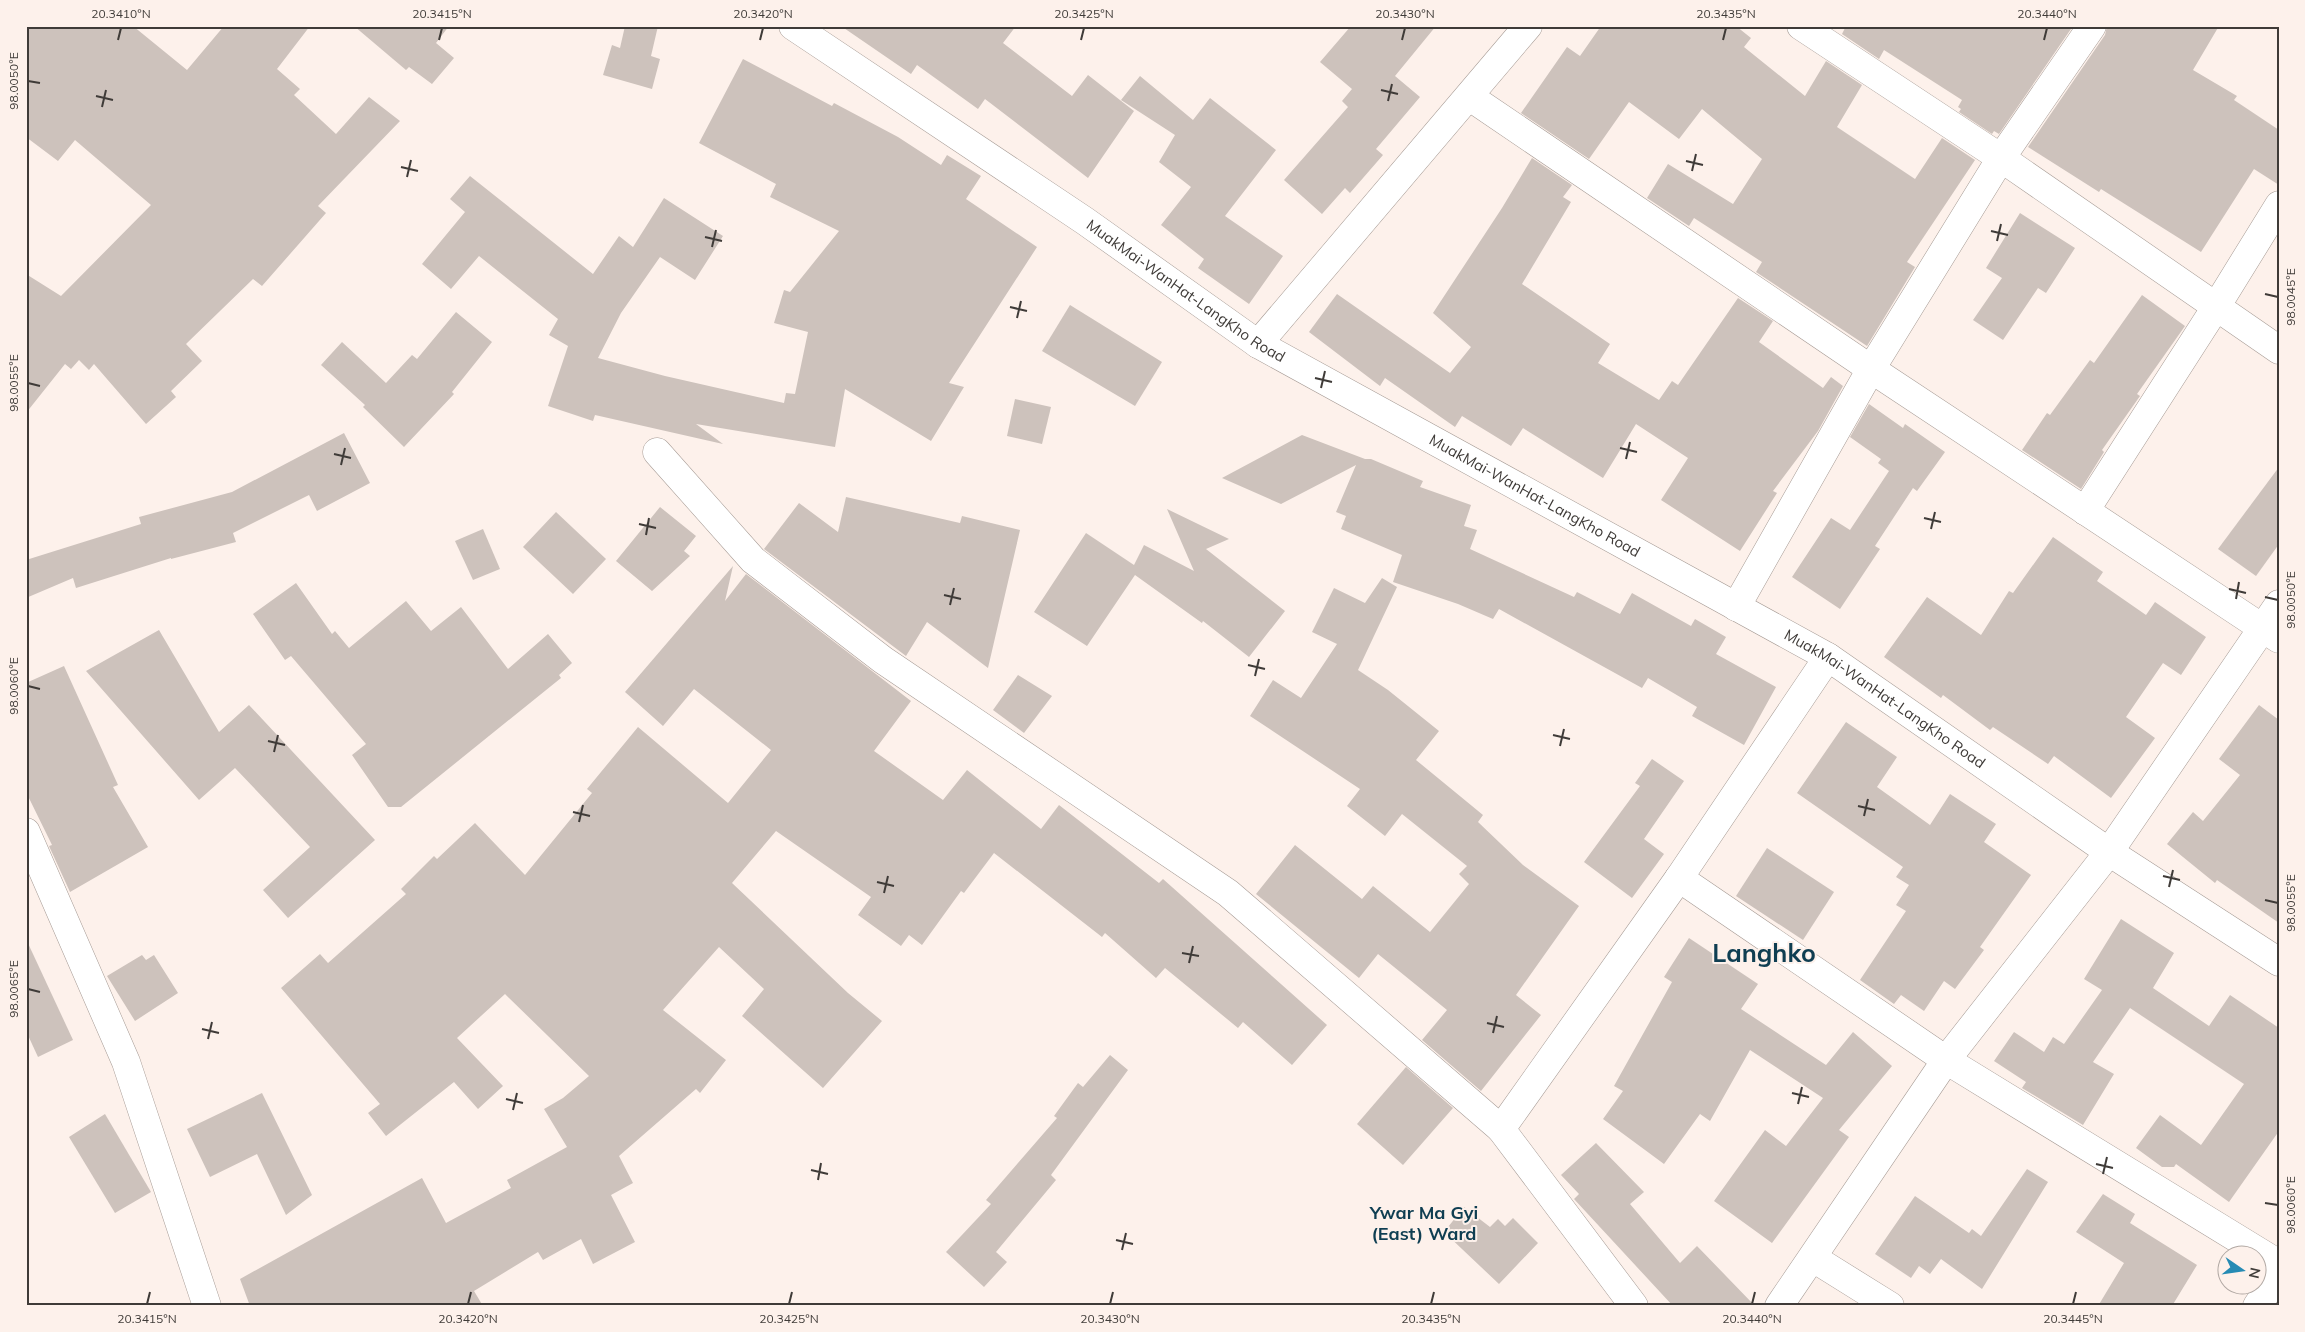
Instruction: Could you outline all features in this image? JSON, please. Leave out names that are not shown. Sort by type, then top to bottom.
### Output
[{"type":"street","name":"MuakMai-WanHat-LangKho Road","points":[[793,26],[1085,221],[1258,344],[1828,657],[2109,852],[2279,962]]},
{"type":"street","points":[[1258,344],[1470,97],[1528,26]]},
{"type":"street","points":[[1802,26],[2001,158],[2279,350]]},
{"type":"street","points":[[1736,607],[1871,369],[2001,158],[2092,26]]},
{"type":"street","points":[[1470,97],[1871,369],[2271,634]]},
{"type":"street","points":[[2085,511],[2279,205]]},
{"type":"street","points":[[657,452],[753,560],[883,660],[1228,894],[1501,1129],[1634,1306]]},
{"type":"street","points":[[1779,1306],[1946,1060],[2109,852],[2271,634],[2279,604]]},
{"type":"street","points":[[1501,1129],[1680,878],[1828,657]]},
{"type":"street","points":[[26,832],[126,1062],[207,1306]]},
{"type":"street","points":[[1680,878],[1946,1060],[2279,1264]]},
{"type":"street","points":[[1813,1258],[1890,1306]]},
{"type":"street","points":[[2257,1306],[2279,1274]]},
{"type":"building","points":[[26,26],[133,26],[187,70],[224,26],[310,26],[277,69],[300,89],[294,95],[336,134],[369,97],[400,121],[318,206],[326,213],[262,286],[253,279],[186,344],[202,361],[171,391],[176,397],[146,424],[94,364],[89,370],[79,360],[71,369],[65,364],[26,413],[26,274],[61,296],[151,205],[75,140],[58,161],[26,137]]},
{"type":"building","points":[[354,26],[449,26],[436,43],[454,58],[432,84],[409,67],[406,70]]},
{"type":"building","points":[[625,26],[658,26],[651,56],[660,59],[652,89],[603,75],[612,45],[620,48]]},
{"type":"building","points":[[841,26],[1016,26],[1003,43],[1072,96],[1088,75],[1134,111],[1088,178],[985,99],[978,109],[917,65],[911,74]]},
{"type":"building","points":[[1351,26],[1436,26],[1395,76],[1420,97],[1376,149],[1383,155],[1350,193],[1345,188],[1322,214],[1284,180],[1348,107],[1342,101],[1352,89],[1320,62]]},
{"type":"building","points":[[1601,26],[1736,26],[1751,38],[1744,47],[1805,96],[1826,61],[1862,85],[1837,127],[1915,179],[1942,138],[1975,160],[1907,262],[1915,267],[1867,346],[1756,272],[1762,262],[1694,218],[1689,226],[1647,198],[1668,164],[1733,204],[1762,159],[1702,109],[1679,139],[1629,102],[1589,159],[1521,113],[1567,47],[1580,56]]},
{"type":"building","points":[[1846,26],[2073,26],[1999,134],[1994,131],[1992,134],[1959,112],[1961,109],[1958,107],[1962,100],[1884,50],[1879,59],[1842,34]]},
{"type":"building","points":[[2107,26],[2219,26],[2193,70],[2237,96],[2234,100],[2279,130],[2279,185],[2254,169],[2201,252],[2101,189],[2099,192],[2028,147],[2105,35]]},
{"type":"building","points":[[743,59],[832,106],[834,103],[898,137],[941,165],[947,155],[981,176],[966,199],[1037,247],[949,383],[964,387],[931,441],[845,389],[835,447],[696,424],[723,444],[595,415],[593,421],[548,406],[568,346],[549,335],[558,319],[479,256],[451,289],[422,264],[465,212],[450,199],[470,176],[593,274],[619,236],[633,247],[664,198],[723,236],[695,280],[660,257],[621,313],[598,358],[665,376],[784,403],[786,393],[795,394],[808,332],[774,323],[784,290],[790,292],[839,231],[770,197],[776,184],[699,143]]},
{"type":"building","points":[[1140,76],[1193,120],[1210,98],[1276,150],[1225,216],[1283,256],[1249,304],[1198,268],[1204,259],[1161,225],[1191,187],[1159,162],[1175,135],[1121,100]]},
{"type":"building","points":[[1532,158],[1572,185],[1563,197],[1571,202],[1522,284],[1610,344],[1598,363],[1659,400],[1672,381],[1678,385],[1738,298],[1773,321],[1759,342],[1823,388],[1831,377],[1843,386],[1818,431],[1773,491],[1777,493],[1740,551],[1661,500],[1688,458],[1636,424],[1603,478],[1523,428],[1511,446],[1462,416],[1455,427],[1385,378],[1380,386],[1309,332],[1337,294],[1450,373],[1471,347],[1433,313],[1502,208]]},
{"type":"building","points":[[2020,213],[2075,248],[2046,293],[2038,288],[2003,340],[1973,320],[2002,278],[1986,268]]},
{"type":"building","points":[[2142,295],[2185,326],[2137,394],[2140,396],[2102,450],[2104,452],[2081,489],[2022,450],[2047,413],[2050,415],[2090,360],[2094,363]]},
{"type":"building","points":[[1070,305],[1162,362],[1135,406],[1042,351]]},
{"type":"building","points":[[456,312],[492,342],[452,392],[454,394],[404,447],[363,407],[365,405],[321,365],[342,342],[386,383],[412,355],[417,359]]},
{"type":"building","points":[[1015,399],[1051,407],[1042,444],[1007,436]]},
{"type":"building","points":[[1869,404],[1903,428],[1905,424],[1945,452],[1917,491],[1913,488],[1875,546],[1880,549],[1840,609],[1792,577],[1831,518],[1850,530],[1889,471],[1878,463],[1881,459],[1850,437]]},
{"type":"building","points":[[344,433],[370,483],[317,511],[309,495],[233,533],[236,542],[171,558],[76,588],[73,578],[26,598],[26,560],[141,524],[139,517],[232,492]]},
{"type":"building","points":[[1302,435],[1365,459],[1371,459],[1423,481],[1420,487],[1471,505],[1464,526],[1477,530],[1470,549],[1574,597],[1577,592],[1620,614],[1632,593],[1691,626],[1695,619],[1726,637],[1716,654],[1776,687],[1744,745],[1692,716],[1697,707],[1648,678],[1642,688],[1499,609],[1493,619],[1458,604],[1393,582],[1402,555],[1341,529],[1346,516],[1336,512],[1356,465],[1281,504],[1222,478]]},
{"type":"building","points":[[2279,467],[2279,544],[2256,576],[2218,549]]},
{"type":"building","points":[[846,497],[960,523],[962,516],[1020,530],[988,668],[927,622],[906,656],[764,549],[799,503],[838,532]]},
{"type":"building","points":[[660,507],[696,536],[684,551],[690,556],[652,591],[616,561]]},
{"type":"building","points":[[1167,509],[1229,539],[1206,549],[1285,611],[1249,657],[1203,621],[1202,623],[1135,575],[1087,646],[1034,612],[1086,533],[1134,565],[1144,545],[1194,571]]},
{"type":"building","points":[[556,512],[606,559],[573,594],[523,547]]},
{"type":"building","points":[[483,529],[500,569],[473,580],[455,541]]},
{"type":"building","points":[[2053,537],[2103,572],[2097,581],[2146,615],[2155,602],[2206,637],[2181,675],[2163,663],[2126,717],[2155,738],[2111,798],[2054,756],[2048,764],[1993,727],[1990,730],[1943,695],[1941,698],[1884,657],[1927,597],[1981,635],[2009,591],[2013,593]]},
{"type":"building","points":[[733,566],[725,601],[746,574],[911,701],[874,751],[943,800],[967,770],[1041,829],[1059,805],[1159,883],[1163,879],[1327,1025],[1292,1065],[1243,1022],[1238,1028],[1165,968],[1156,978],[1105,933],[1102,937],[994,853],[964,893],[961,891],[922,945],[909,935],[901,946],[858,915],[871,897],[776,831],[732,883],[848,993],[882,1021],[823,1088],[742,1016],[764,989],[719,947],[663,1010],[726,1060],[700,1093],[696,1089],[619,1156],[633,1183],[611,1195],[635,1242],[593,1264],[581,1239],[543,1260],[538,1252],[474,1291],[483,1306],[250,1306],[240,1279],[422,1178],[446,1223],[511,1188],[507,1180],[567,1147],[544,1109],[563,1098],[589,1076],[505,994],[457,1038],[503,1086],[478,1109],[454,1082],[386,1136],[368,1113],[380,1104],[281,988],[320,954],[328,963],[406,894],[401,889],[434,856],[437,859],[475,823],[525,875],[592,793],[587,789],[638,727],[728,803],[771,750],[694,689],[663,726],[625,692]]},
{"type":"building","points":[[1382,578],[1397,587],[1358,670],[1388,690],[1439,731],[1416,760],[1483,815],[1478,822],[1523,865],[1579,906],[1516,995],[1541,1015],[1481,1091],[1422,1040],[1447,1010],[1378,954],[1359,978],[1256,894],[1295,845],[1362,899],[1373,886],[1430,932],[1469,884],[1459,874],[1467,866],[1402,814],[1385,836],[1347,806],[1360,789],[1250,716],[1273,680],[1301,698],[1337,644],[1312,632],[1334,588],[1365,603]]},
{"type":"building","points":[[296,583],[332,634],[335,631],[349,648],[406,601],[431,631],[461,607],[508,669],[548,634],[572,663],[559,675],[561,678],[401,807],[388,807],[352,755],[366,744],[291,656],[285,660],[253,614]]},
{"type":"building","points":[[159,630],[219,732],[249,705],[375,840],[288,918],[263,890],[310,847],[235,768],[199,800],[86,671]]},
{"type":"building","points":[[64,666],[118,785],[113,787],[148,847],[70,892],[49,846],[52,845],[26,792],[26,683]]},
{"type":"building","points":[[1018,675],[1052,696],[1024,733],[993,710]]},
{"type":"building","points":[[2259,705],[2279,720],[2279,923],[2217,880],[2215,883],[2167,844],[2193,812],[2203,821],[2240,775],[2219,759]]},
{"type":"building","points":[[1846,722],[1897,757],[1877,787],[1930,825],[1950,794],[1996,824],[1984,842],[2031,875],[1980,947],[1984,950],[1955,989],[1944,981],[1924,1011],[1901,995],[1894,1004],[1860,980],[1906,911],[1896,905],[1909,885],[1896,877],[1903,867],[1797,793]]},
{"type":"building","points":[[1652,759],[1684,781],[1644,839],[1664,854],[1632,898],[1584,862],[1640,786],[1635,783]]},
{"type":"building","points":[[1767,848],[1834,892],[1803,940],[1736,896]]},
{"type":"building","points":[[2121,919],[2174,953],[2153,988],[2209,1026],[2230,995],[2279,1028],[2279,1131],[2229,1202],[2176,1164],[2174,1167],[2162,1167],[2136,1148],[2160,1115],[2201,1145],[2244,1084],[2130,1008],[2093,1062],[2114,1074],[2083,1125],[2022,1088],[2026,1082],[1994,1061],[2014,1032],[2044,1052],[2053,1037],[2064,1044],[2102,990],[2084,979]]},
{"type":"building","points":[[1689,938],[1758,984],[1741,1009],[1826,1065],[1853,1032],[1892,1066],[1839,1130],[1849,1137],[1772,1243],[1714,1201],[1765,1130],[1786,1146],[1823,1098],[1750,1050],[1710,1121],[1700,1114],[1664,1164],[1603,1119],[1623,1091],[1614,1086],[1672,982],[1664,977]]},
{"type":"building","points":[[26,939],[73,1040],[38,1057],[26,1031]]},
{"type":"building","points":[[142,955],[146,960],[154,955],[178,993],[135,1021],[107,976]]},
{"type":"building","points":[[1110,1055],[1128,1070],[1051,1175],[1056,1180],[996,1252],[1007,1262],[984,1287],[946,1252],[991,1204],[986,1200],[1057,1118],[1054,1116],[1078,1083],[1083,1087]]},
{"type":"building","points":[[1406,1067],[1453,1108],[1403,1165],[1357,1124]]},
{"type":"building","points":[[262,1093],[312,1195],[286,1215],[257,1154],[210,1177],[187,1129]]},
{"type":"building","points":[[105,1114],[151,1192],[115,1213],[69,1137]]},
{"type":"building","points":[[1596,1143],[1644,1192],[1630,1204],[1680,1263],[1697,1246],[1755,1306],[1673,1306],[1574,1199],[1579,1194],[1561,1175]]},
{"type":"building","points":[[2027,1169],[2048,1182],[1982,1289],[1941,1259],[1930,1274],[1919,1266],[1911,1278],[1875,1254],[1915,1196],[1969,1233],[1972,1229],[1981,1236]]},
{"type":"building","points":[[2103,1194],[2135,1214],[2130,1223],[2197,1265],[2172,1306],[2098,1306],[2124,1263],[2076,1232]]},
{"type":"building","points":[[1464,1207],[1490,1227],[1498,1219],[1505,1226],[1513,1218],[1538,1243],[1499,1284],[1444,1232]]},
{"type":"district","name":"Langhko","points":[[1764,953]]},
{"type":"district","name":"Ywar Ma Gyi (East) Ward","points":[[1424,1223]]}]
